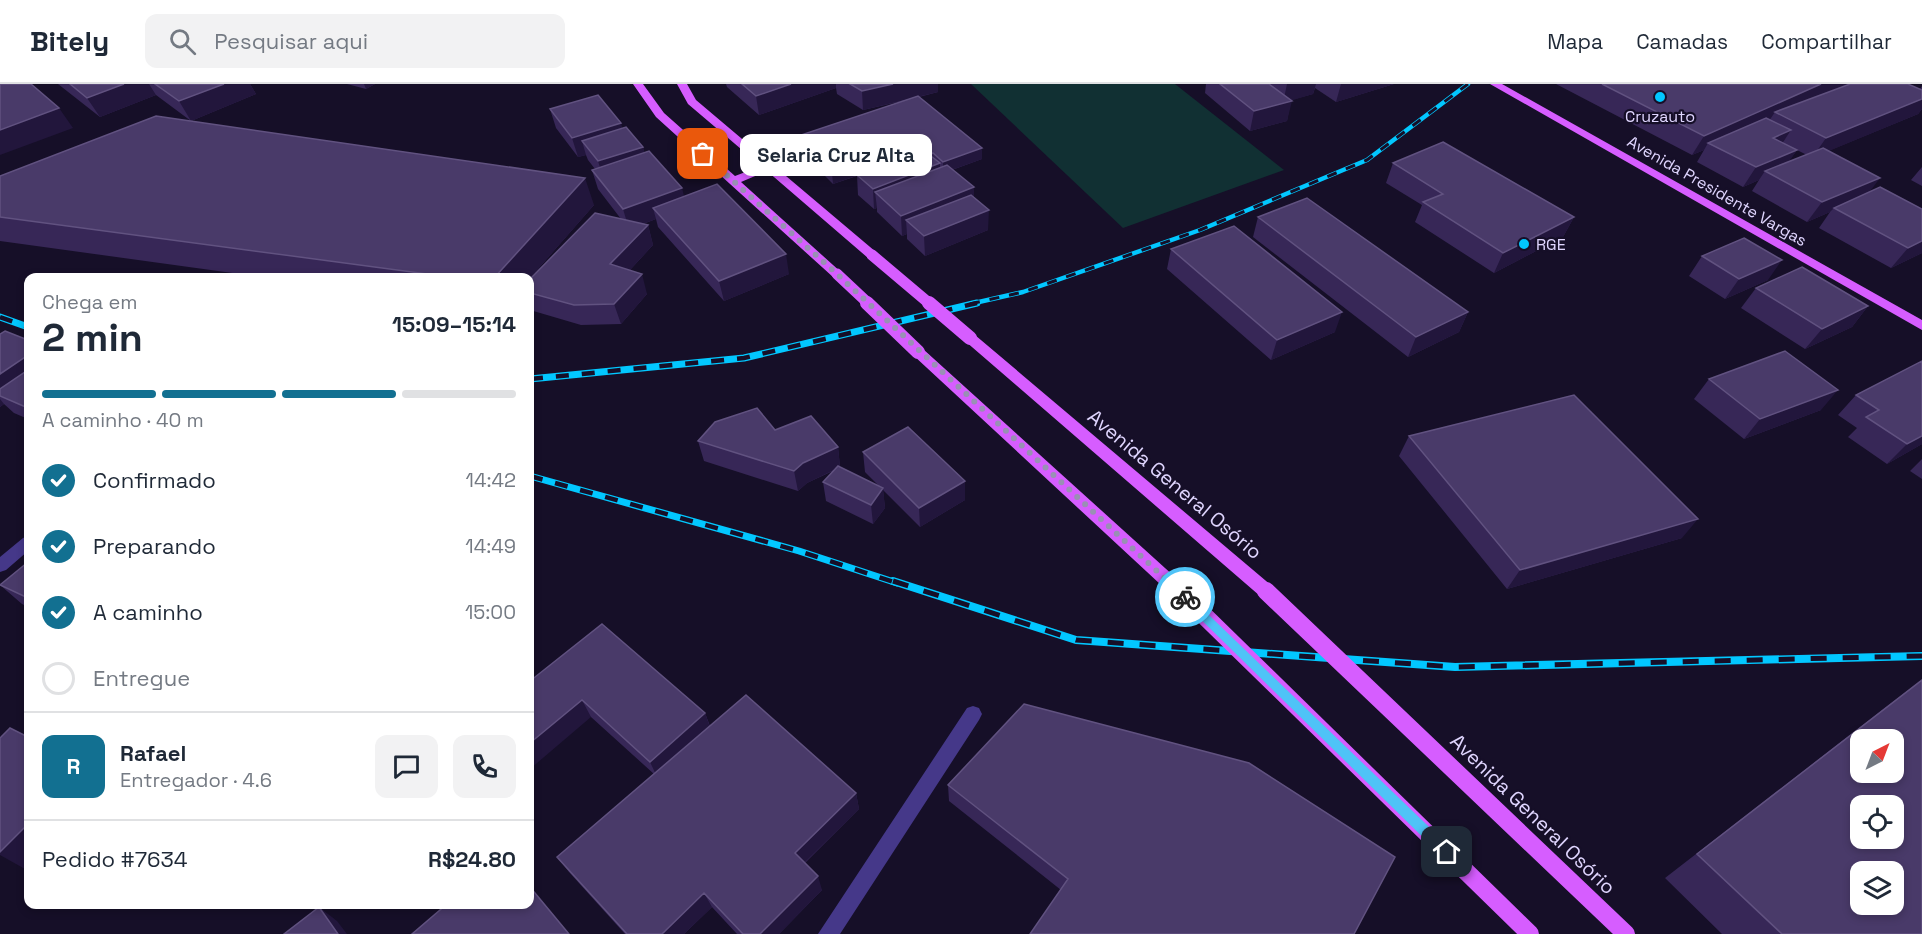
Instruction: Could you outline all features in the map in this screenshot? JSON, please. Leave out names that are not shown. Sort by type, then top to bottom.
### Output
[{"type":"main road","points":[[638,84],[660,115],[837,274],[918,352],[1180,592],[1530,934]]},
{"type":"main road","name":"Avenida General Osório","points":[[682,84],[692,102],[1266,591],[1626,934]]},
{"type":"main road","name":"Avenida Presidente Vargas","points":[[1495,84],[1922,326]]},
{"type":"main road","points":[[732,181],[769,167]]},
{"type":"street","points":[[0,566],[24,545]]},
{"type":"street","points":[[828,934],[973,714]]},
{"type":"green space","points":[[971,84],[1175,84],[1284,170],[1123,228]]},
{"type":"building","points":[[0,84],[31,84],[59,108],[0,130]]},
{"type":"building","points":[[70,84],[124,84],[87,98]]},
{"type":"building","points":[[155,84],[224,84],[179,101]]},
{"type":"building","points":[[742,84],[791,84],[756,96]]},
{"type":"building","points":[[850,84],[893,84],[862,91]]},
{"type":"building","points":[[1220,84],[1269,84],[1292,101],[1254,111]]},
{"type":"building","points":[[1602,84],[1821,84],[1704,136]]},
{"type":"building","points":[[1850,84],[1908,84],[1922,90],[1922,99],[1826,138],[1775,112]]},
{"type":"building","points":[[598,95],[621,123],[572,138],[550,109]]},
{"type":"building","points":[[918,96],[982,148],[943,162],[933,153],[929,155],[923,150],[885,164],[878,158],[832,173],[795,137]]},
{"type":"building","points":[[156,116],[585,178],[499,273],[420,273],[0,217],[0,176]]},
{"type":"building","points":[[1766,118],[1791,130],[1773,138],[1797,150],[1756,167],[1708,143]]},
{"type":"building","points":[[626,127],[643,147],[598,161],[582,141]]},
{"type":"building","points":[[1443,142],[1574,217],[1503,253],[1423,202],[1443,194],[1393,163]]},
{"type":"building","points":[[1823,148],[1880,178],[1822,202],[1765,171]]},
{"type":"building","points":[[923,150],[940,163],[873,189],[857,175]]},
{"type":"building","points":[[649,151],[682,188],[623,209],[592,170]]},
{"type":"building","points":[[947,165],[974,187],[901,216],[875,192]]},
{"type":"building","points":[[717,184],[786,254],[719,281],[653,208]]},
{"type":"building","points":[[1880,187],[1922,209],[1922,241],[1908,248],[1834,208]]},
{"type":"building","points":[[971,195],[989,210],[924,236],[906,220]]},
{"type":"building","points":[[1307,198],[1468,312],[1416,337],[1258,217]]},
{"type":"building","points":[[595,213],[648,225],[610,264],[642,274],[614,304],[574,305],[534,294],[534,275]]},
{"type":"building","points":[[1234,226],[1342,312],[1277,340],[1171,249]]},
{"type":"building","points":[[1744,238],[1782,260],[1739,279],[1702,256]]},
{"type":"building","points":[[1802,267],[1868,306],[1822,329],[1756,288]]},
{"type":"building","points":[[5,331],[24,338],[24,358],[0,374],[0,334]]},
{"type":"building","points":[[1785,351],[1838,390],[1760,419],[1709,379]]},
{"type":"building","points":[[1922,361],[1922,436],[1907,444],[1866,417],[1879,410],[1856,395]]},
{"type":"building","points":[[24,373],[24,406],[0,396],[0,389]]},
{"type":"building","points":[[1574,395],[1698,519],[1520,570],[1409,436]]},
{"type":"building","points":[[757,408],[775,430],[811,416],[838,447],[803,463],[794,471],[698,441],[715,422]]},
{"type":"building","points":[[908,427],[965,481],[919,508],[863,452]]},
{"type":"building","points":[[838,466],[883,488],[871,505],[823,482]]},
{"type":"building","points":[[24,565],[24,596],[0,585]]},
{"type":"building","points":[[602,624],[705,713],[650,762],[582,700],[534,740],[534,678]]},
{"type":"building","points":[[1922,680],[1922,934],[1782,934],[1697,854],[1850,736],[1850,783],[1904,783],[1904,729],[1859,729]]},
{"type":"building","points":[[746,695],[856,793],[795,853],[818,876],[760,934],[743,934],[704,893],[662,934],[627,934],[557,857]]},
{"type":"building","points":[[1024,704],[1249,763],[1395,857],[1354,934],[1030,934],[1068,879],[948,785]]},
{"type":"building","points":[[10,728],[24,735],[24,828],[0,852],[0,738]]},
{"type":"building","points":[[534,892],[569,934],[412,934],[441,909],[534,909]]},
{"type":"building","points":[[316,909],[320,909],[338,934],[284,934]]},
{"type":"railway","points":[[970,304],[1023,292],[1200,230],[1367,160],[1468,84]]},
{"type":"railway","points":[[534,379],[744,358],[977,303]]},
{"type":"railway","points":[[0,317],[24,326]]},
{"type":"railway","points":[[534,477],[799,551],[897,583]]},
{"type":"railway","points":[[893,581],[1076,640],[1455,667],[1922,656]]},
{"type":"way so far","points":[[703,154],[837,274],[918,352],[1185,597]]},
{"type":"place","name":"Cruzauto","points":[[1660,97]]},
{"type":"place","name":"Selaria Cruz Alta","points":[[703,154]]},
{"type":"place","name":"RGE","points":[[1524,244]]},
{"type":"route","points":[[1185,597],[1447,852]]}]
